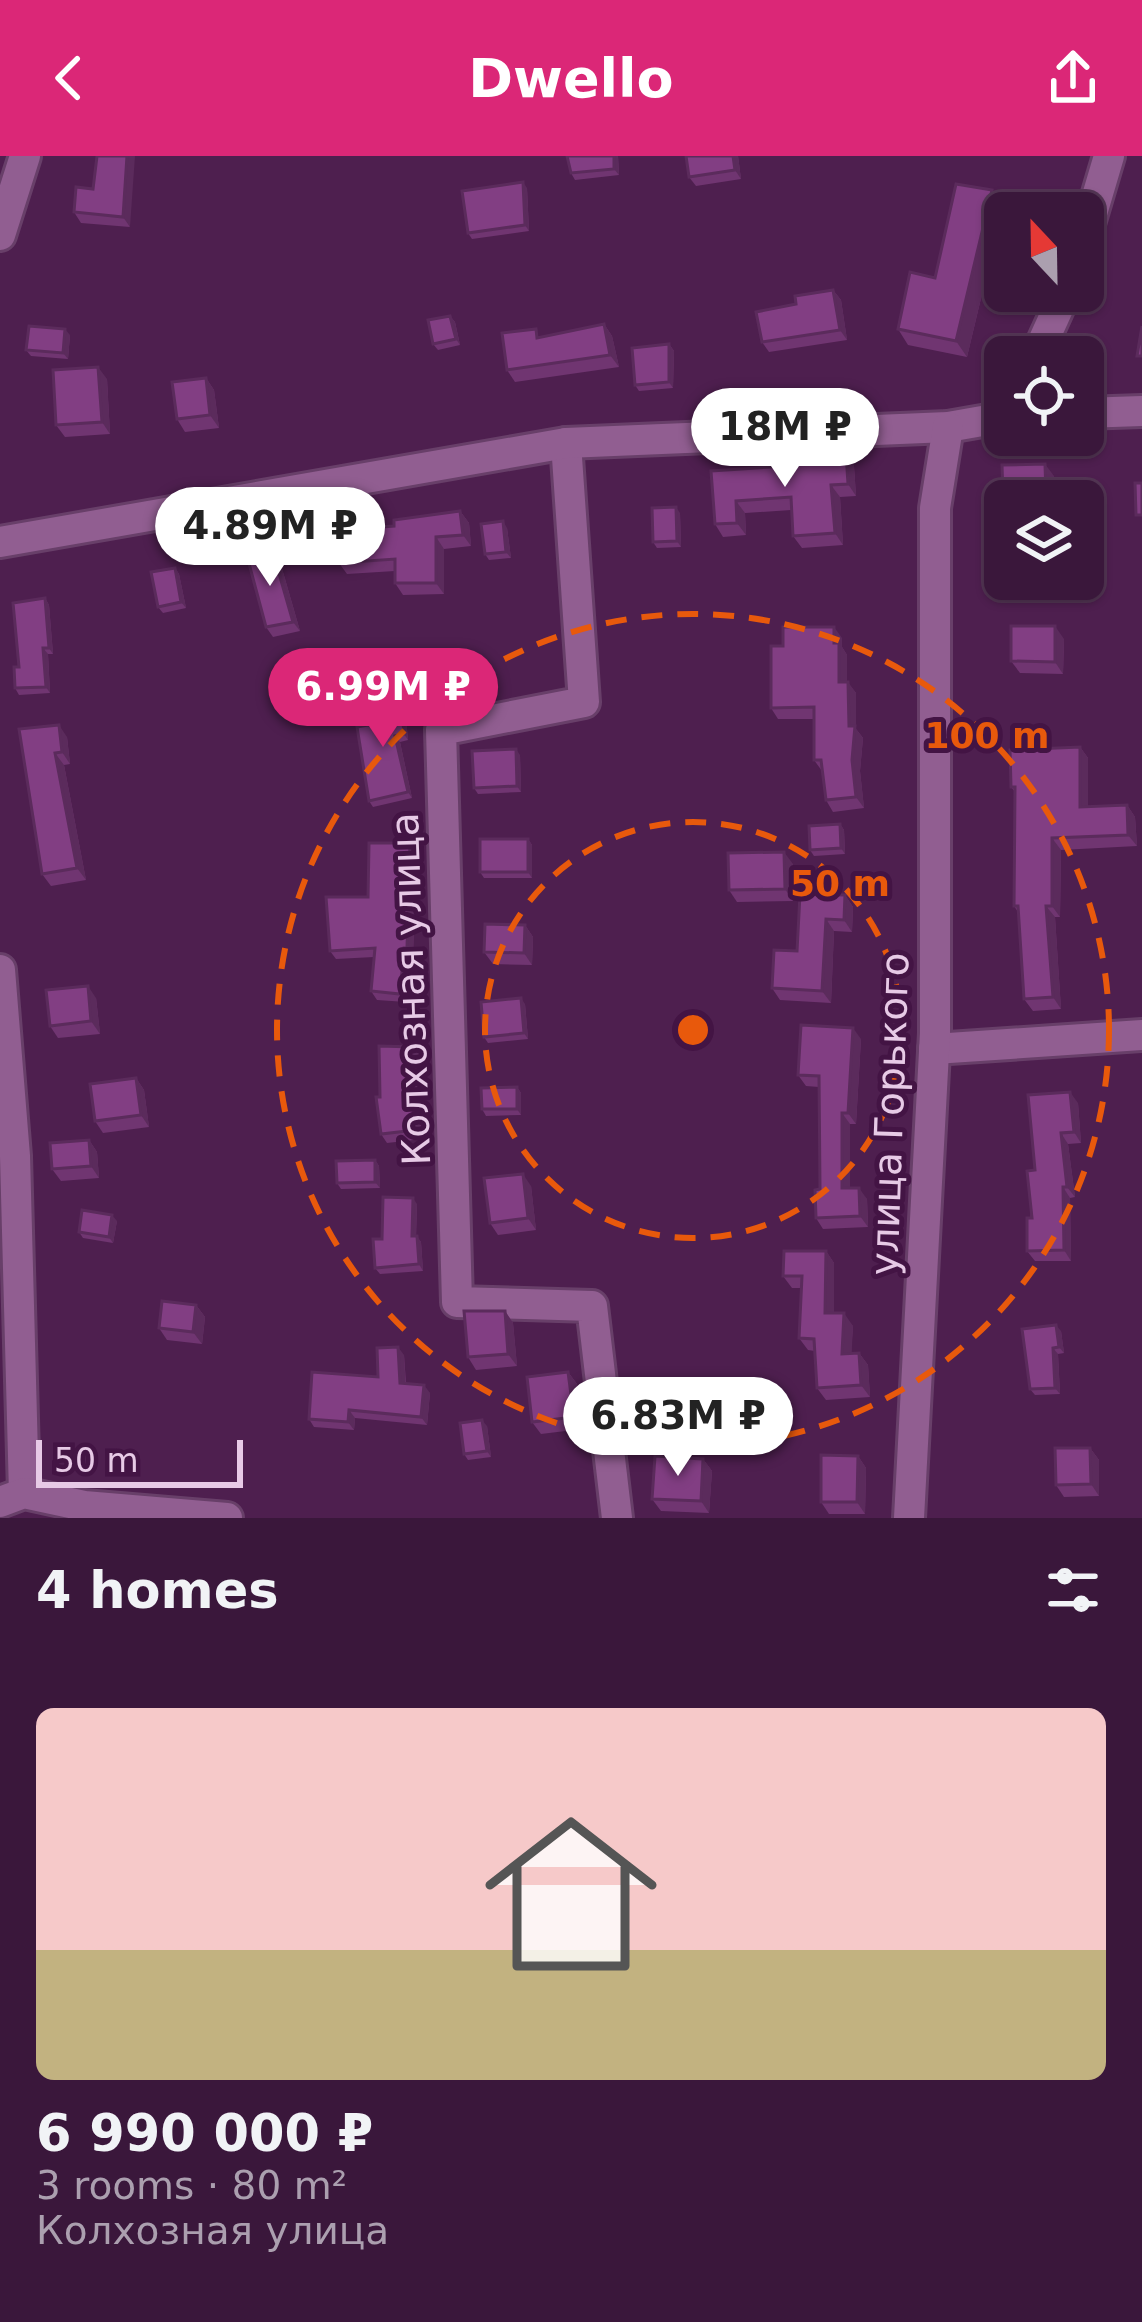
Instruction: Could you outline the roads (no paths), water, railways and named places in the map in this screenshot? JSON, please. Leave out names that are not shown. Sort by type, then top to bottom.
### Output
[{"type":"street","points":[[0,235],[25,156]]},
{"type":"street","points":[[1098,192],[1109,156]]},
{"type":"street","points":[[1104,412],[1142,410]]},
{"type":"street","points":[[0,542],[566,443],[948,427],[984,421]]},
{"type":"street","name":"улица Горького","points":[[909,1518],[934,1049],[935,508],[948,427]]},
{"type":"street","name":"Колхозная улица","points":[[566,443],[584,702],[442,730],[458,1302],[592,1306],[616,1518]]},
{"type":"street","points":[[0,970],[8,1157],[12,1497],[227,1518]]},
{"type":"street","points":[[934,1049],[1142,1035]]}]
